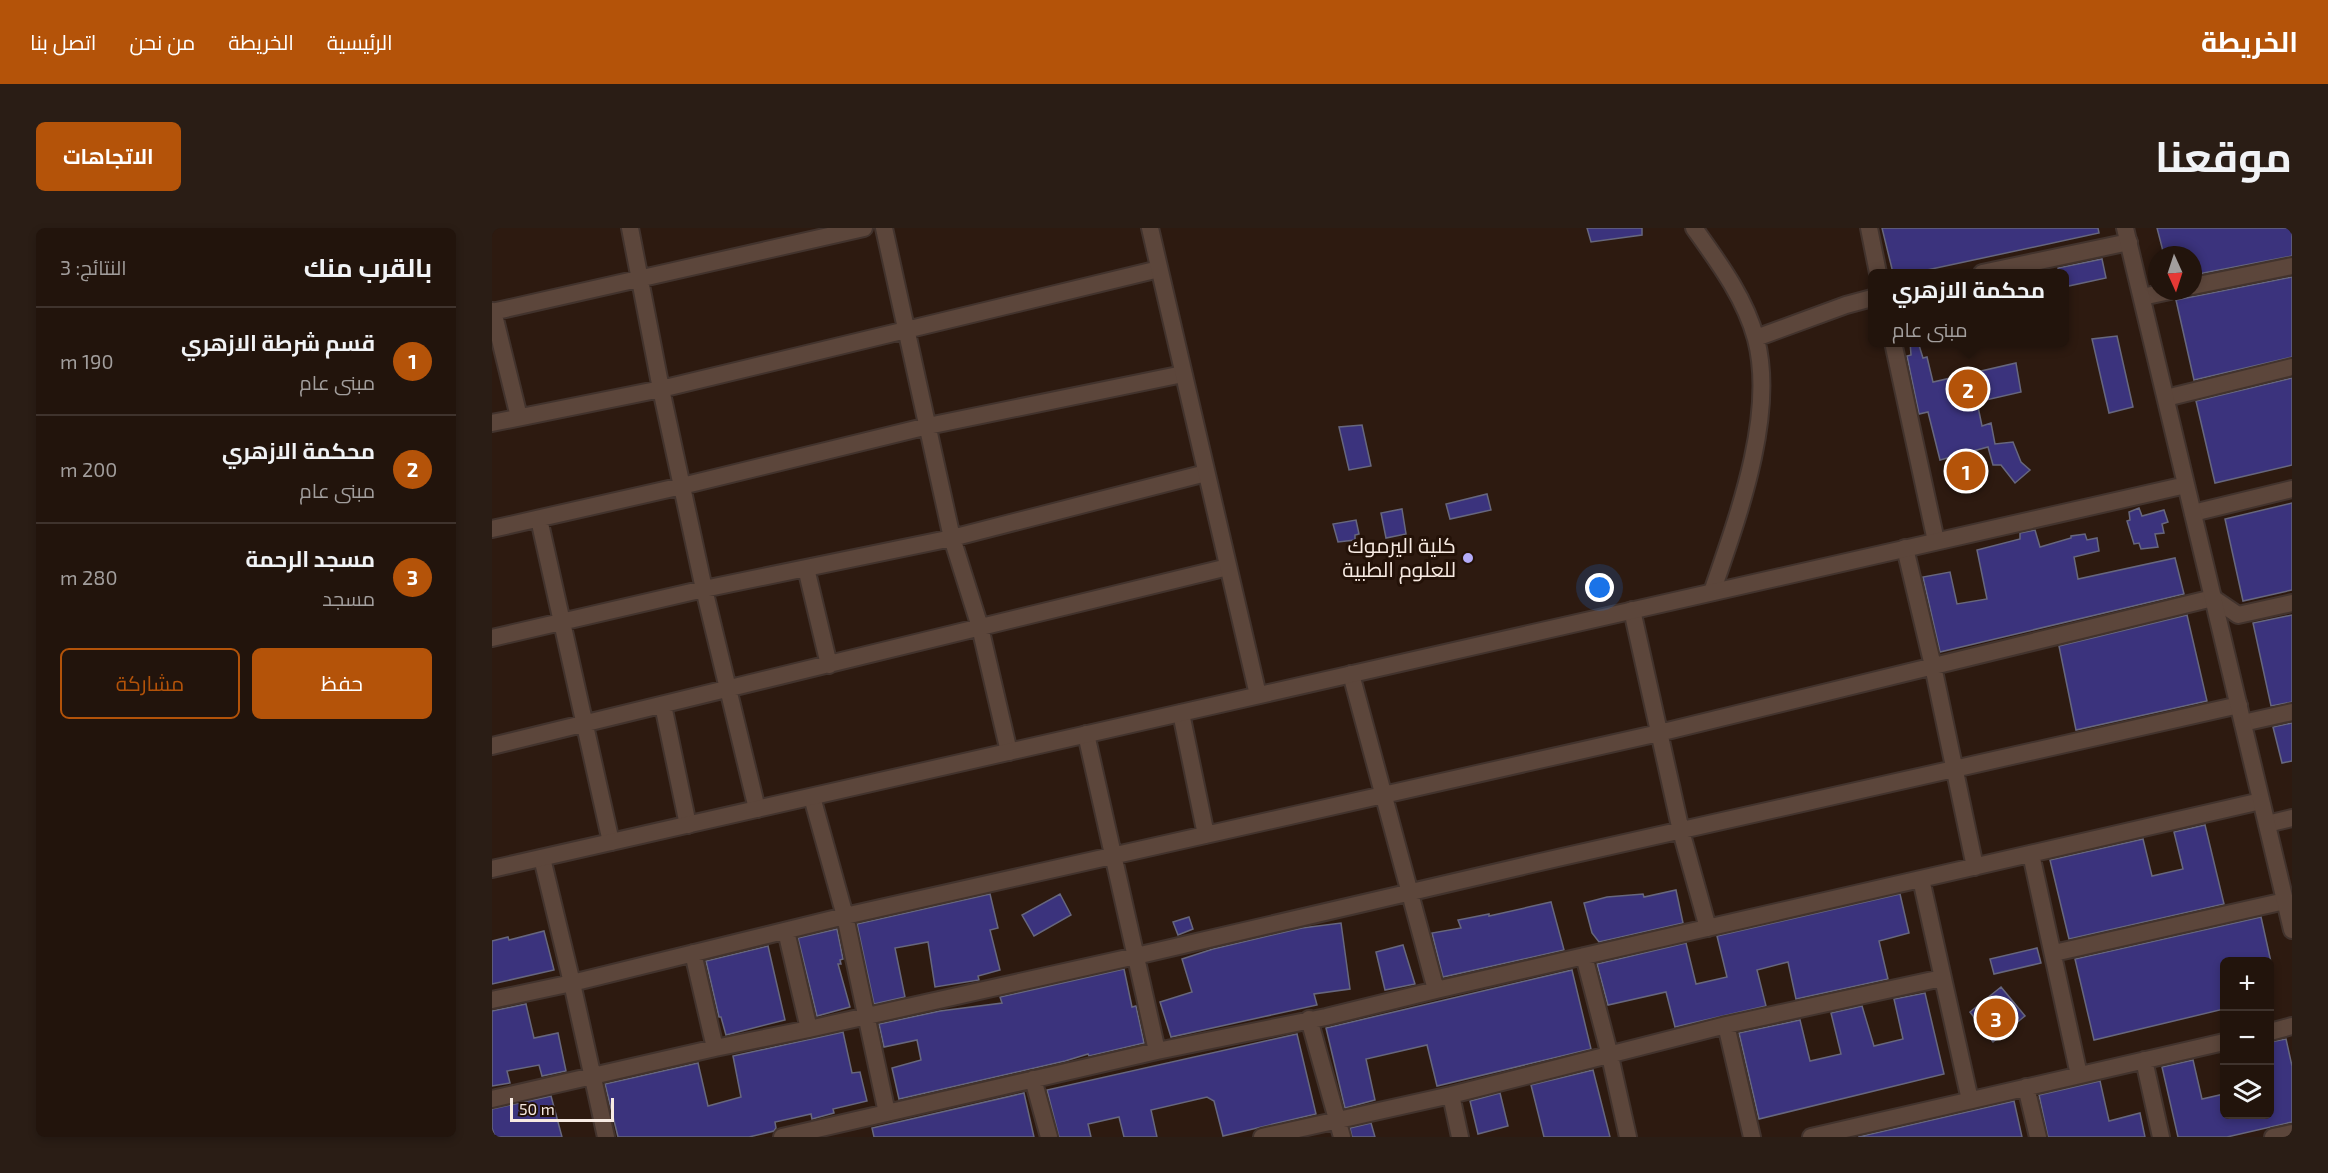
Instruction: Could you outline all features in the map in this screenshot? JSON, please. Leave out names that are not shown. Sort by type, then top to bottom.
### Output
[{"type":"street","points":[[630,228],[661,389],[704,589],[730,689],[757,809]]},
{"type":"street","points":[[519,417],[492,312],[864,228]]},
{"type":"street","points":[[884,228],[951,538],[980,627],[1009,752]]},
{"type":"street","points":[[1150,228],[1258,695]]},
{"type":"street","points":[[1694,228],[1737,292],[1756,338],[1763,395],[1757,434],[1739,514],[1712,592]]},
{"type":"street","points":[[1869,228],[1877,269]]},
{"type":"street","points":[[1997,269],[2127,235],[2292,928]]},
{"type":"street","points":[[2202,284],[2292,266]]},
{"type":"street","points":[[492,423],[661,389],[908,332],[1160,269]]},
{"type":"street","points":[[2142,297],[2148,296]]},
{"type":"street","points":[[1756,338],[1846,304],[1868,299]]},
{"type":"street","points":[[1894,347],[1936,541]]},
{"type":"street","points":[[2166,398],[2292,367]]},
{"type":"street","points":[[492,530],[928,426],[1183,374]]},
{"type":"street","points":[[492,638],[704,589],[951,538],[1206,473]]},
{"type":"street","points":[[492,869],[2186,485]]},
{"type":"street","points":[[2193,513],[2292,489]]},
{"type":"street","points":[[539,519],[611,842]]},
{"type":"street","points":[[1905,548],[1975,867]]},
{"type":"street","points":[[492,746],[1228,567]]},
{"type":"street","points":[[806,568],[829,665]]},
{"type":"street","points":[[492,1000],[572,983],[845,916],[1659,734],[2213,598],[2238,615],[2292,603]]},
{"type":"street","points":[[1632,610],[1681,831],[1708,928]]},
{"type":"street","points":[[1351,674],[1436,990]]},
{"type":"street","points":[[663,705],[688,825]]},
{"type":"street","points":[[492,1099],[1136,956],[1562,857],[2239,705]]},
{"type":"street","points":[[2243,723],[2292,712]]},
{"type":"street","points":[[1181,713],[1206,835]]},
{"type":"street","points":[[1086,734],[1157,1051]]},
{"type":"street","points":[[812,797],[845,916],[887,1113]]},
{"type":"street","points":[[782,1137],[1157,1051],[1326,1017],[2261,801]]},
{"type":"street","points":[[2267,824],[2292,818]]},
{"type":"street","points":[[2031,854],[2079,1075]]},
{"type":"street","points":[[542,858],[606,1137]]},
{"type":"street","points":[[1921,879],[1970,1100]]},
{"type":"street","points":[[2054,953],[2285,901]]},
{"type":"street","points":[[786,931],[810,1029]]},
{"type":"street","points":[[693,953],[715,1048]]},
{"type":"street","points":[[1584,956],[1628,1137]]},
{"type":"street","points":[[1262,1137],[1451,1095],[1726,1025],[1942,978]]},
{"type":"street","points":[[1309,1019],[1342,1137]]},
{"type":"street","points":[[1726,1025],[1752,1137]]},
{"type":"street","points":[[2274,1031],[2292,1026]]},
{"type":"street","points":[[1811,1137],[2220,1043]]},
{"type":"street","points":[[2144,1060],[2161,1137]]},
{"type":"street","points":[[1033,1079],[1049,1137]]},
{"type":"street","points":[[2026,1087],[2038,1137]]},
{"type":"street","points":[[1451,1095],[1460,1137]]},
{"type":"street","points":[[2273,1137],[2292,1133]]},
{"type":"building","points":[[1587,228],[1642,228],[1642,235],[1591,242]]},
{"type":"building","points":[[1882,228],[2098,228],[2099,233],[1932,269],[1892,269]]},
{"type":"building","points":[[2157,228],[2292,228],[2292,256],[2202,273],[2202,246],[2162,246]]},
{"type":"building","points":[[2102,259],[2106,278],[2069,286],[2069,269],[2058,268]]},
{"type":"building","points":[[2292,277],[2292,357],[2194,380],[2176,300],[2202,300],[2202,295]]},
{"type":"building","points":[[2117,336],[2133,407],[2109,413],[2092,339]]},
{"type":"building","points":[[1910,347],[1920,347],[1923,358],[1927,357],[1933,382],[2016,363],[2021,392],[1977,402],[1982,426],[1991,423],[1995,444],[2013,442],[2021,462],[2030,470],[2015,483],[2001,465],[1993,465],[1988,447],[1940,460],[1928,412],[1919,414],[1907,356],[1911,355]]},
{"type":"building","points":[[2292,378],[2292,465],[2215,483],[2196,401]]},
{"type":"building","points":[[1362,425],[1371,466],[1349,470],[1339,427]]},
{"type":"building","points":[[1487,494],[1491,510],[1450,519],[1446,504]]},
{"type":"building","points":[[2292,503],[2292,590],[2243,601],[2225,519]]},
{"type":"building","points":[[2139,508],[2142,516],[2164,510],[2168,522],[2162,524],[2164,533],[2155,534],[2158,547],[2141,549],[2139,543],[2134,544],[2127,521],[2130,520],[2129,512]]},
{"type":"building","points":[[1402,509],[1406,534],[1386,538],[1381,513]]},
{"type":"building","points":[[1356,520],[1359,534],[1355,535],[1355,540],[1338,542],[1333,524]]},
{"type":"building","points":[[2035,530],[2040,547],[2071,538],[2071,536],[2085,534],[2087,540],[2097,538],[2099,551],[2074,557],[2078,579],[2175,558],[2184,594],[1940,652],[1923,577],[1950,572],[1957,604],[1987,599],[1977,550],[2020,539],[2020,533]]},
{"type":"building","points":[[2187,615],[2207,701],[2076,730],[2059,646]]},
{"type":"building","points":[[2292,615],[2292,702],[2271,706],[2253,623]]},
{"type":"building","points":[[2292,723],[2292,761],[2282,763],[2273,727]]},
{"type":"building","points":[[2205,825],[2224,904],[2069,939],[2050,860],[2143,839],[2152,876],[2183,869],[2174,832]]},
{"type":"building","points":[[1676,890],[1683,923],[1599,942],[1592,933],[1584,903],[1607,897],[1643,894],[1644,897]]},
{"type":"building","points":[[990,894],[998,928],[990,930],[1000,970],[978,976],[979,980],[935,987],[928,942],[895,948],[905,997],[874,1004],[857,924]]},
{"type":"building","points":[[1060,894],[1071,915],[1034,936],[1022,915]]},
{"type":"building","points":[[1900,894],[1909,933],[1879,941],[1888,979],[1796,999],[1788,962],[1757,970],[1766,1006],[1675,1027],[1666,992],[1608,1005],[1597,964],[1686,943],[1696,984],[1727,977],[1717,936]]},
{"type":"building","points":[[1551,902],[1564,950],[1443,977],[1432,933],[1461,928],[1458,920],[1489,914],[1489,916]]},
{"type":"building","points":[[1189,917],[1193,929],[1178,935],[1173,922]]},
{"type":"building","points":[[2261,917],[2270,957],[2220,957],[2220,1010],[2094,1040],[2075,959]]},
{"type":"building","points":[[1341,923],[1350,989],[1314,994],[1317,1005],[1171,1037],[1160,1002],[1192,992],[1182,959],[1213,949],[1302,928]]},
{"type":"building","points":[[837,929],[843,959],[840,960],[841,964],[838,964],[850,1007],[817,1016],[798,938]]},
{"type":"building","points":[[544,931],[554,970],[492,984],[492,941],[508,937],[509,940]]},
{"type":"building","points":[[1403,945],[1415,984],[1385,990],[1376,952]]},
{"type":"building","points":[[768,946],[785,1020],[726,1035],[721,1017],[719,1017],[706,961]]},
{"type":"building","points":[[2037,948],[2041,963],[1994,974],[1990,959]]},
{"type":"building","points":[[1124,969],[1132,1007],[1136,1006],[1144,1043],[899,1099],[892,1068],[921,1060],[917,1040],[884,1047],[879,1024],[940,1011],[1002,1003],[1000,997]]},
{"type":"building","points":[[1572,970],[1591,1049],[1437,1086],[1427,1045],[1366,1059],[1375,1100],[1345,1108],[1326,1028]]},
{"type":"building","points":[[2001,987],[2025,1016],[1993,1042],[1970,1012]]},
{"type":"building","points":[[1925,993],[1944,1074],[1759,1119],[1739,1033],[1800,1020],[1810,1061],[1841,1054],[1831,1013],[1862,1006],[1874,1046],[1903,1039],[1894,999]]},
{"type":"building","points":[[526,1004],[534,1038],[558,1033],[566,1071],[542,1076],[539,1065],[507,1071],[510,1083],[492,1086],[492,1011]]},
{"type":"building","points":[[843,1032],[852,1073],[860,1072],[867,1101],[833,1109],[834,1113],[812,1119],[811,1114],[775,1122],[774,1131],[749,1137],[618,1137],[605,1084],[698,1063],[708,1106],[741,1097],[733,1056]]},
{"type":"building","points":[[1297,1034],[1316,1114],[1223,1136],[1214,1101],[1207,1097],[1151,1110],[1157,1137],[1124,1137],[1119,1117],[1088,1124],[1091,1137],[1059,1137],[1047,1090]]},
{"type":"building","points":[[2286,1039],[2292,1066],[2292,1122],[2227,1137],[2178,1137],[2162,1067],[2193,1060],[2202,1099],[2220,1095],[2220,1119],[2274,1119],[2274,1041]]},
{"type":"building","points":[[1593,1070],[1610,1137],[1544,1137],[1531,1085]]},
{"type":"building","points":[[2100,1081],[2109,1121],[2140,1113],[2145,1137],[2048,1137],[2039,1095]]},
{"type":"building","points":[[1024,1093],[1034,1137],[874,1137],[872,1128]]},
{"type":"building","points":[[1500,1093],[1508,1126],[1478,1134],[1470,1101]]},
{"type":"building","points":[[551,1096],[562,1137],[495,1137],[492,1128],[492,1109]]},
{"type":"building","points":[[2014,1101],[2022,1137],[1858,1137]]},
{"type":"building","points":[[1371,1123],[1375,1137],[1352,1137],[1350,1128]]},
{"type":"place","name":"محكمة الازهري","points":[[1968,389]]},
{"type":"place","name":"قسم شرطة الازهري","points":[[1966,471]]},
{"type":"place","name":"كلية اليرموك للعلوم الطبية","points":[[1468,558]]},
{"type":"place","name":"مسجد الرحمة","points":[[1996,1018]]}]
